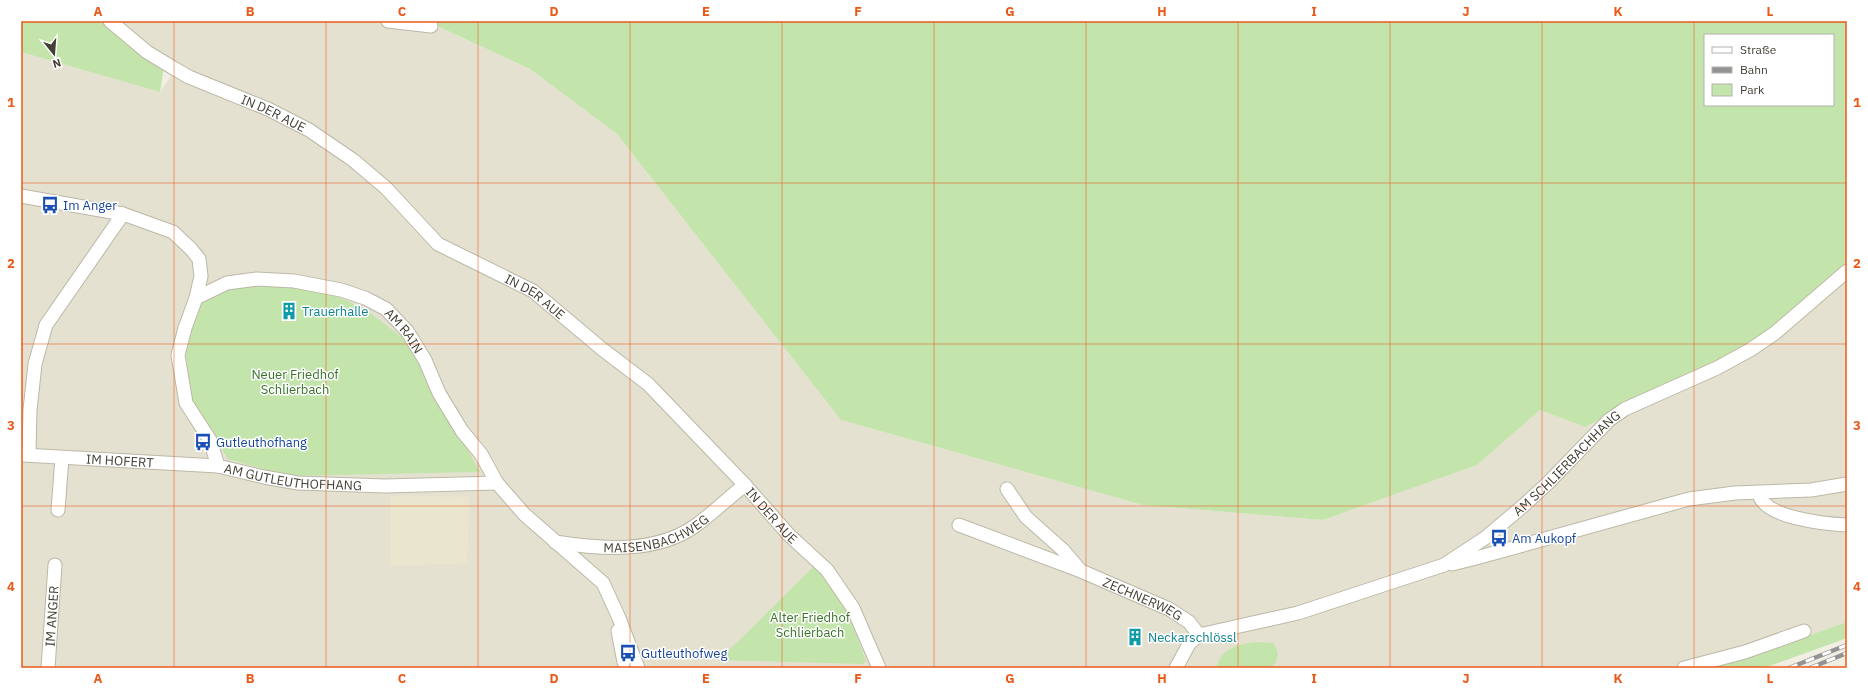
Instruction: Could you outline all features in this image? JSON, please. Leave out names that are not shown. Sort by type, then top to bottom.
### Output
[{"type":"street","name":"IN DER AUE","points":[[110,21],[147,52],[180,72],[268,108],[309,130],[364,168],[386,188],[438,244],[533,291],[602,349],[648,384],[744,485],[789,535],[831,575],[853,608],[879,668]]},
{"type":"street","points":[[388,21],[431,26]]},
{"type":"street","name":"AM GUTLEUTHOFHANG","points":[[21,196],[123,214],[173,232],[191,249],[198,259],[201,276],[196,298],[184,328],[178,355],[186,403],[210,440],[218,466],[264,477],[298,482],[385,486],[497,483]]},
{"type":"street","points":[[27,455],[29,450],[30,410],[36,364],[46,325],[123,214]]},
{"type":"street","name":"AM SCHLIERBACHHANG","points":[[1199,635],[1298,613],[1444,565],[1485,538],[1523,506],[1548,483],[1609,420],[1626,409],[1717,368],[1750,350],[1775,332],[1847,271]]},
{"type":"street","name":"AM RAIN","points":[[196,298],[227,283],[256,279],[294,282],[341,290],[366,298],[386,310],[407,331],[425,360],[439,393],[462,431],[481,454],[497,483]]},
{"type":"street","name":"IM HOFERT","points":[[27,455],[218,466]]},
{"type":"street","points":[[58,510],[62,458]]},
{"type":"street","points":[[497,483],[524,514],[603,583],[619,618],[638,668]]},
{"type":"street","points":[[1444,565],[1476,558],[1672,502],[1716,495],[1811,490],[1847,484]]},
{"type":"street","name":"MAISENBACHWEG","points":[[555,542],[594,548],[638,546],[670,540],[694,526],[744,485]]},
{"type":"street","name":"ZECHNERWEG","points":[[1007,489],[1024,514],[1063,550],[1081,571]]},
{"type":"street","points":[[1759,493],[1760,498],[1765,505],[1778,512],[1813,521],[1847,525]]},
{"type":"street","name":"ZECHNERWEG","points":[[959,525],[1081,571],[1177,613],[1189,622],[1199,635]]},
{"type":"street","name":"IM ANGER","points":[[48,668],[55,565]]},
{"type":"street","points":[[619,618],[617,626],[618,635],[624,662]]},
{"type":"street","points":[[1684,668],[1745,652],[1804,632]]},
{"type":"street","points":[[1176,668],[1189,644],[1199,635]]},
{"type":"shaded area","points":[[120,21],[419,21],[433,24],[530,69],[617,134],[841,420],[1143,505],[1323,520],[1477,465],[1540,410],[1585,427],[1754,343],[1847,266],[1847,622],[1762,652],[1704,668],[21,668],[21,52],[160,92],[177,67]]},
{"type":"shaded area","points":[[391,496],[469,497],[467,563],[391,566]]},
{"type":"green space","points":[[21,21],[105,21],[164,67],[160,92],[21,52]]},
{"type":"green space","points":[[419,21],[1847,21],[1847,266],[1754,343],[1585,427],[1540,410],[1477,465],[1323,520],[1143,505],[841,420],[617,134],[530,69],[433,24]]},
{"type":"green space","name":"Neuer Friedhof Schlierbach","points":[[275,284],[321,291],[343,299],[365,309],[403,338],[419,362],[480,472],[288,476],[228,459],[193,402],[186,354],[189,328],[201,302],[215,294],[243,285]]},
{"type":"green space","name":"Alter Friedhof Schlierbach","points":[[814,566],[832,587],[846,610],[866,661],[863,664],[719,660]]},
{"type":"green space","points":[[1847,622],[1847,638],[1764,668],[1704,668],[1762,652]]},
{"type":"green space","points":[[1258,642],[1273,643],[1277,650],[1278,656],[1276,662],[1271,668],[1217,668],[1222,655],[1227,651],[1238,646]]},
{"type":"railway","points":[[1789,668],[1847,645]]},
{"type":"railway","points":[[1810,668],[1847,653]]},
{"type":"place","name":"Im Anger","points":[[50,205]]},
{"type":"place","name":"Trauerhalle","points":[[289,311]]},
{"type":"place","name":"Gutleuthofhang","points":[[203,442]]},
{"type":"place","name":"Am Aukopf","points":[[1499,538]]},
{"type":"place","name":"Neckarschlössl","points":[[1135,637]]},
{"type":"place","name":"Gutleuthofweg","points":[[628,653]]}]
